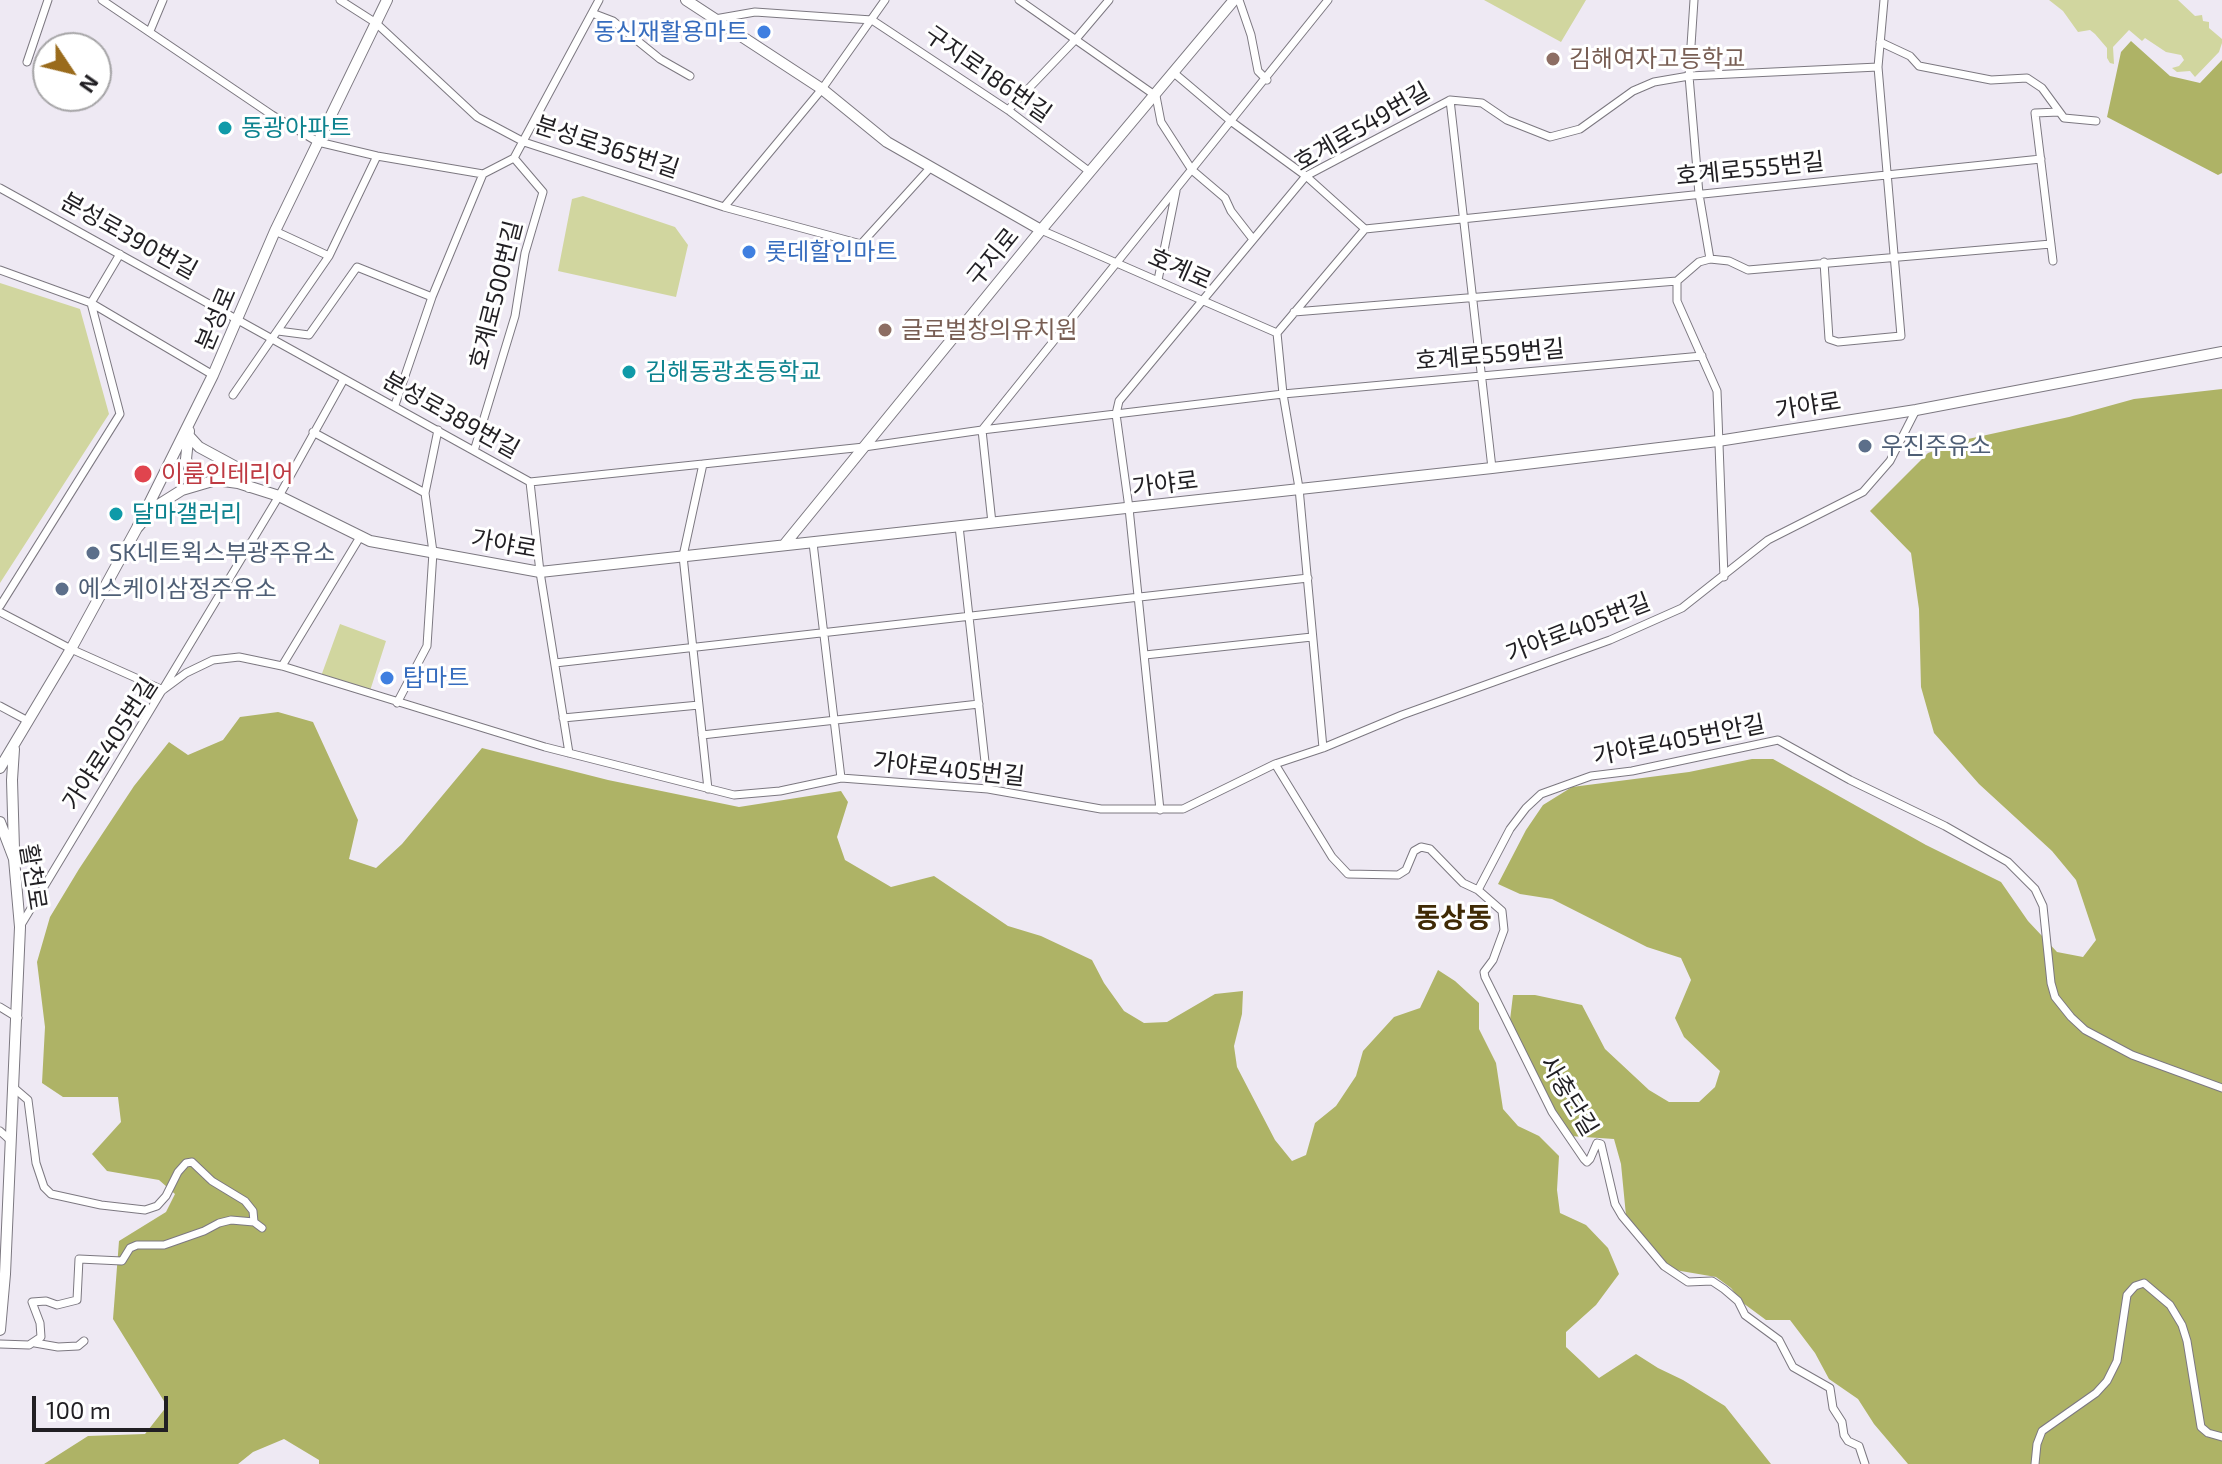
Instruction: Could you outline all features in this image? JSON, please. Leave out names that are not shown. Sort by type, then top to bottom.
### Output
[{"type":"main road","name":"분성로","points":[[0,768],[71,649],[191,421],[275,231],[387,0]]},
{"type":"main road","name":"호계로","points":[[686,0],[822,89],[887,142],[1041,230]]},
{"type":"main road","name":"구지로","points":[[784,545],[1041,230],[1237,0]]},
{"type":"main road","name":"가야로","points":[[137,528],[155,507],[182,490],[216,480],[279,496],[370,541],[540,572],[1718,441],[1916,410],[2222,352]]},
{"type":"main road","points":[[191,421],[186,459],[195,485]]},
{"type":"main road","points":[[189,436],[199,447],[236,467],[249,487]]},
{"type":"main road","points":[[14,859],[12,780],[15,742]]},
{"type":"main road","name":"활천로","points":[[0,822],[14,859],[20,927],[11,1141],[4,1193],[0,1330]]},
{"type":"street","points":[[27,62],[48,0]]},
{"type":"street","points":[[102,0],[272,115],[318,142],[377,156],[483,174],[514,158],[599,0]]},
{"type":"street","points":[[150,31],[163,0]]},
{"type":"street","name":"분성로365번길","points":[[340,0],[376,23],[477,117],[524,142],[724,207],[861,244],[930,168]]},
{"type":"street","points":[[724,207],[822,89],[885,0]]},
{"type":"street","points":[[1019,0],[1156,96],[1161,122],[1192,170],[1225,198],[1252,238]]},
{"type":"street","points":[[1008,110],[1109,0]]},
{"type":"street","name":"구지로","points":[[1237,0],[1251,35],[1258,71],[1267,80]]},
{"type":"street","points":[[992,523],[982,430],[1326,3],[1313,0]]},
{"type":"street","points":[[1694,0],[1689,76],[1699,194],[1710,259]]},
{"type":"street","points":[[1824,262],[1829,339],[1838,342],[1901,336],[1878,67],[1884,0]]},
{"type":"street","name":"구지로186번길","points":[[715,19],[755,12],[872,20],[1008,110],[1090,172]]},
{"type":"street","points":[[592,13],[613,21],[660,59],[690,76]]},
{"type":"street","points":[[1880,42],[1910,56],[1919,66],[1991,80],[2027,78],[2042,88],[2064,118],[2096,121]]},
{"type":"street","name":"호계로549번길","points":[[1116,414],[1119,401],[1306,176],[1450,100],[1482,103],[1507,120],[1550,137],[1580,129],[1633,91],[1654,82],[1689,76],[1878,67]]},
{"type":"street","points":[[1174,73],[1232,122],[1306,176],[1365,229],[1277,333],[1283,394],[1299,488],[1323,748]]},
{"type":"street","name":"호계로549번길","points":[[1450,100],[1463,218]]},
{"type":"street","points":[[2053,261],[2035,113],[2059,112]]},
{"type":"street","points":[[233,395],[329,256],[377,156]]},
{"type":"street","name":"호계로500번길","points":[[474,451],[515,316],[525,253],[543,192],[514,158]]},
{"type":"street","name":"호계로555번길","points":[[1365,229],[2041,159]]},
{"type":"street","name":"호계로500번길","points":[[395,405],[432,297],[483,174]]},
{"type":"street","name":"분성로390번길","points":[[0,188],[238,319]]},
{"type":"street","points":[[1158,280],[1177,189]]},
{"type":"street","points":[[1463,218],[1492,468]]},
{"type":"street","name":"호계로","points":[[1041,230],[1277,333]]},
{"type":"street","points":[[275,231],[329,256]]},
{"type":"street","points":[[1294,312],[1677,281],[1699,262],[1710,259],[1729,261],[1748,270],[2051,244]]},
{"type":"street","points":[[120,254],[91,303],[120,414],[0,609],[71,649],[163,690],[279,496],[344,379]]},
{"type":"street","points":[[276,335],[309,335],[357,267],[432,297]]},
{"type":"street","points":[[0,270],[91,303],[213,375]]},
{"type":"street","points":[[1677,281],[1677,301],[1717,391],[1724,577]]},
{"type":"street","name":"분성로389번길","points":[[238,319],[276,335],[344,379],[530,482],[540,572],[569,753]]},
{"type":"street","name":"호계로559번길","points":[[864,447],[1283,394],[1702,356]]},
{"type":"street","name":"가야로405번길","points":[[20,927],[163,690],[186,673],[213,660],[239,657],[282,666],[569,753],[734,795],[780,791],[841,778],[988,789],[1101,809],[1183,809],[1275,764],[1610,640],[1682,608],[1768,540],[1863,492],[1890,461],[1916,410]]},
{"type":"street","points":[[1116,414],[1129,508],[1160,810]]},
{"type":"street","points":[[397,703],[427,646],[433,552],[425,493],[438,430]]},
{"type":"street","points":[[313,432],[425,493]]},
{"type":"street","points":[[530,482],[864,447]]},
{"type":"street","points":[[703,464],[683,556],[708,789]]},
{"type":"street","points":[[959,526],[988,789]]},
{"type":"street","points":[[282,666],[360,537]]},
{"type":"street","points":[[813,543],[841,778]]},
{"type":"street","points":[[555,663],[1308,578]]},
{"type":"street","points":[[1145,655],[1312,637]]},
{"type":"street","points":[[702,735],[979,704]]},
{"type":"street","points":[[563,718],[699,705]]},
{"type":"street","points":[[0,706],[28,721]]},
{"type":"street","name":"가야로405번안길","points":[[1478,890],[1510,829],[1541,794],[1591,776],[1632,771],[1778,740],[2008,862],[2035,889],[2043,906],[2051,983],[2055,997],[2071,1017],[2085,1030],[2132,1055],[2222,1088]]},
{"type":"street","points":[[1275,764],[1332,857],[1348,874],[1398,875],[1406,870],[1414,851],[1421,847],[1430,849],[1463,883],[1478,890]]},
{"type":"street","name":"사충단길","points":[[1478,890],[1502,911],[1504,930],[1493,960],[1484,972],[1485,977],[1552,1112],[1584,1159],[1587,1162],[1590,1159],[1597,1143],[1603,1149],[1615,1204],[1622,1216],[1664,1266],[1688,1282],[1712,1281],[1724,1289],[1738,1301],[1745,1315],[1779,1340],[1793,1367],[1830,1388],[1833,1408],[1842,1422],[1844,1435],[1848,1441],[1859,1446],[1865,1464]]},
{"type":"street","points":[[0,1007],[18,1018]]},
{"type":"street","points":[[14,1088],[28,1100],[36,1163],[44,1187],[51,1194],[101,1205],[145,1210],[157,1206],[166,1196],[178,1172],[186,1163],[192,1162],[212,1181],[245,1201],[253,1211],[254,1222]]},
{"type":"street","points":[[0,1131],[11,1141]]},
{"type":"street","points":[[35,1343],[41,1337],[40,1323],[32,1302],[46,1301],[57,1305],[77,1300],[79,1259],[122,1261],[130,1248],[137,1245],[164,1245],[231,1220],[254,1222],[262,1228]]},
{"type":"street","points":[[2035,1464],[2042,1431],[2096,1393],[2107,1381],[2117,1361],[2127,1295],[2135,1286],[2144,1283],[2170,1305],[2182,1325],[2201,1427],[2208,1433],[2222,1437]]},
{"type":"street","points":[[0,1344],[35,1343],[58,1347],[78,1346],[84,1341]]},
{"type":"green space","points":[[1484,0],[1586,0],[1561,42]]},
{"type":"green space","points":[[2049,0],[2178,0],[2195,16],[2202,15],[2203,21],[2209,22],[2209,28],[2222,39],[2222,43],[2219,52],[2195,77],[2190,71],[2177,72],[2172,68],[2184,60],[2181,55],[2166,52],[2145,38],[2142,41],[2129,30],[2113,47],[2114,64],[2110,63],[2107,48],[2095,34],[2090,30],[2078,32],[2063,11]]},
{"type":"green space","points":[[2131,41],[2170,76],[2200,83],[2222,60],[2222,173],[2218,175],[2107,117],[2121,52]]},
{"type":"green space","points":[[583,196],[675,227],[688,245],[676,297],[558,271],[572,199]]},
{"type":"green space","points":[[0,283],[80,309],[109,414],[0,583]]},
{"type":"green space","points":[[2222,389],[2222,1464],[1908,1464],[1874,1424],[1858,1399],[1829,1379],[1815,1353],[1790,1320],[1766,1320],[1716,1277],[1675,1270],[1627,1226],[1621,1164],[1614,1139],[1570,1136],[1552,1109],[1510,1020],[1513,995],[1535,995],[1582,1005],[1605,1049],[1649,1090],[1669,1102],[1699,1102],[1715,1087],[1720,1071],[1684,1037],[1675,1018],[1691,980],[1681,958],[1647,947],[1552,899],[1520,894],[1498,884],[1543,805],[1572,787],[1689,772],[1752,759],[1773,759],[1926,845],[2001,882],[2028,921],[2057,952],[2083,957],[2096,940],[2076,880],[2052,851],[1979,784],[1934,733],[1921,687],[1919,609],[1911,553],[1870,511],[1928,453],[1968,439],[2134,399]]},
{"type":"green space","points":[[340,624],[386,641],[369,694],[320,679]]},
{"type":"green space","points":[[278,712],[313,722],[358,820],[349,859],[376,868],[402,844],[482,748],[608,780],[739,807],[841,791],[848,802],[837,837],[845,860],[891,887],[934,876],[1008,926],[1041,936],[1092,960],[1124,1011],[1144,1023],[1167,1022],[1215,994],[1243,991],[1242,1014],[1234,1046],[1237,1067],[1275,1140],[1292,1161],[1306,1155],[1315,1123],[1336,1106],[1356,1076],[1363,1051],[1394,1017],[1420,1008],[1438,970],[1479,1003],[1479,1029],[1496,1063],[1503,1109],[1518,1126],[1539,1136],[1559,1156],[1557,1190],[1560,1213],[1586,1225],[1608,1248],[1619,1274],[1596,1305],[1566,1332],[1566,1347],[1599,1378],[1636,1354],[1683,1380],[1725,1406],[1771,1464],[319,1464],[319,1460],[284,1439],[253,1452],[238,1464],[44,1464],[88,1436],[145,1434],[167,1406],[113,1319],[119,1241],[166,1212],[175,1194],[159,1180],[107,1171],[92,1154],[121,1122],[118,1097],[63,1097],[42,1083],[45,1027],[37,962],[50,917],[134,786],[169,742],[188,755],[223,740],[240,717]]},
{"type":"place","name":"동신재활용마트","points":[[764,32]]},
{"type":"place","name":"김해여자고등학교","points":[[1553,59]]},
{"type":"place","name":"동광아파트","points":[[225,128]]},
{"type":"place","name":"롯데할인마트","points":[[749,252]]},
{"type":"place","name":"글로벌창의유치원","points":[[885,330]]},
{"type":"place","name":"김해동광초등학교","points":[[629,372]]},
{"type":"place","name":"우진주유소","points":[[1865,446]]},
{"type":"place","name":"이룸인테리어","points":[[143,474]]},
{"type":"place","name":"달마갤러리","points":[[116,514]]},
{"type":"place","name":"SK네트윅스부광주유소","points":[[93,553]]},
{"type":"place","name":"에스케이삼정주유소","points":[[62,589]]},
{"type":"place","name":"탑마트","points":[[387,678]]},
{"type":"district","name":"동상동","points":[[1453,918]]}]
